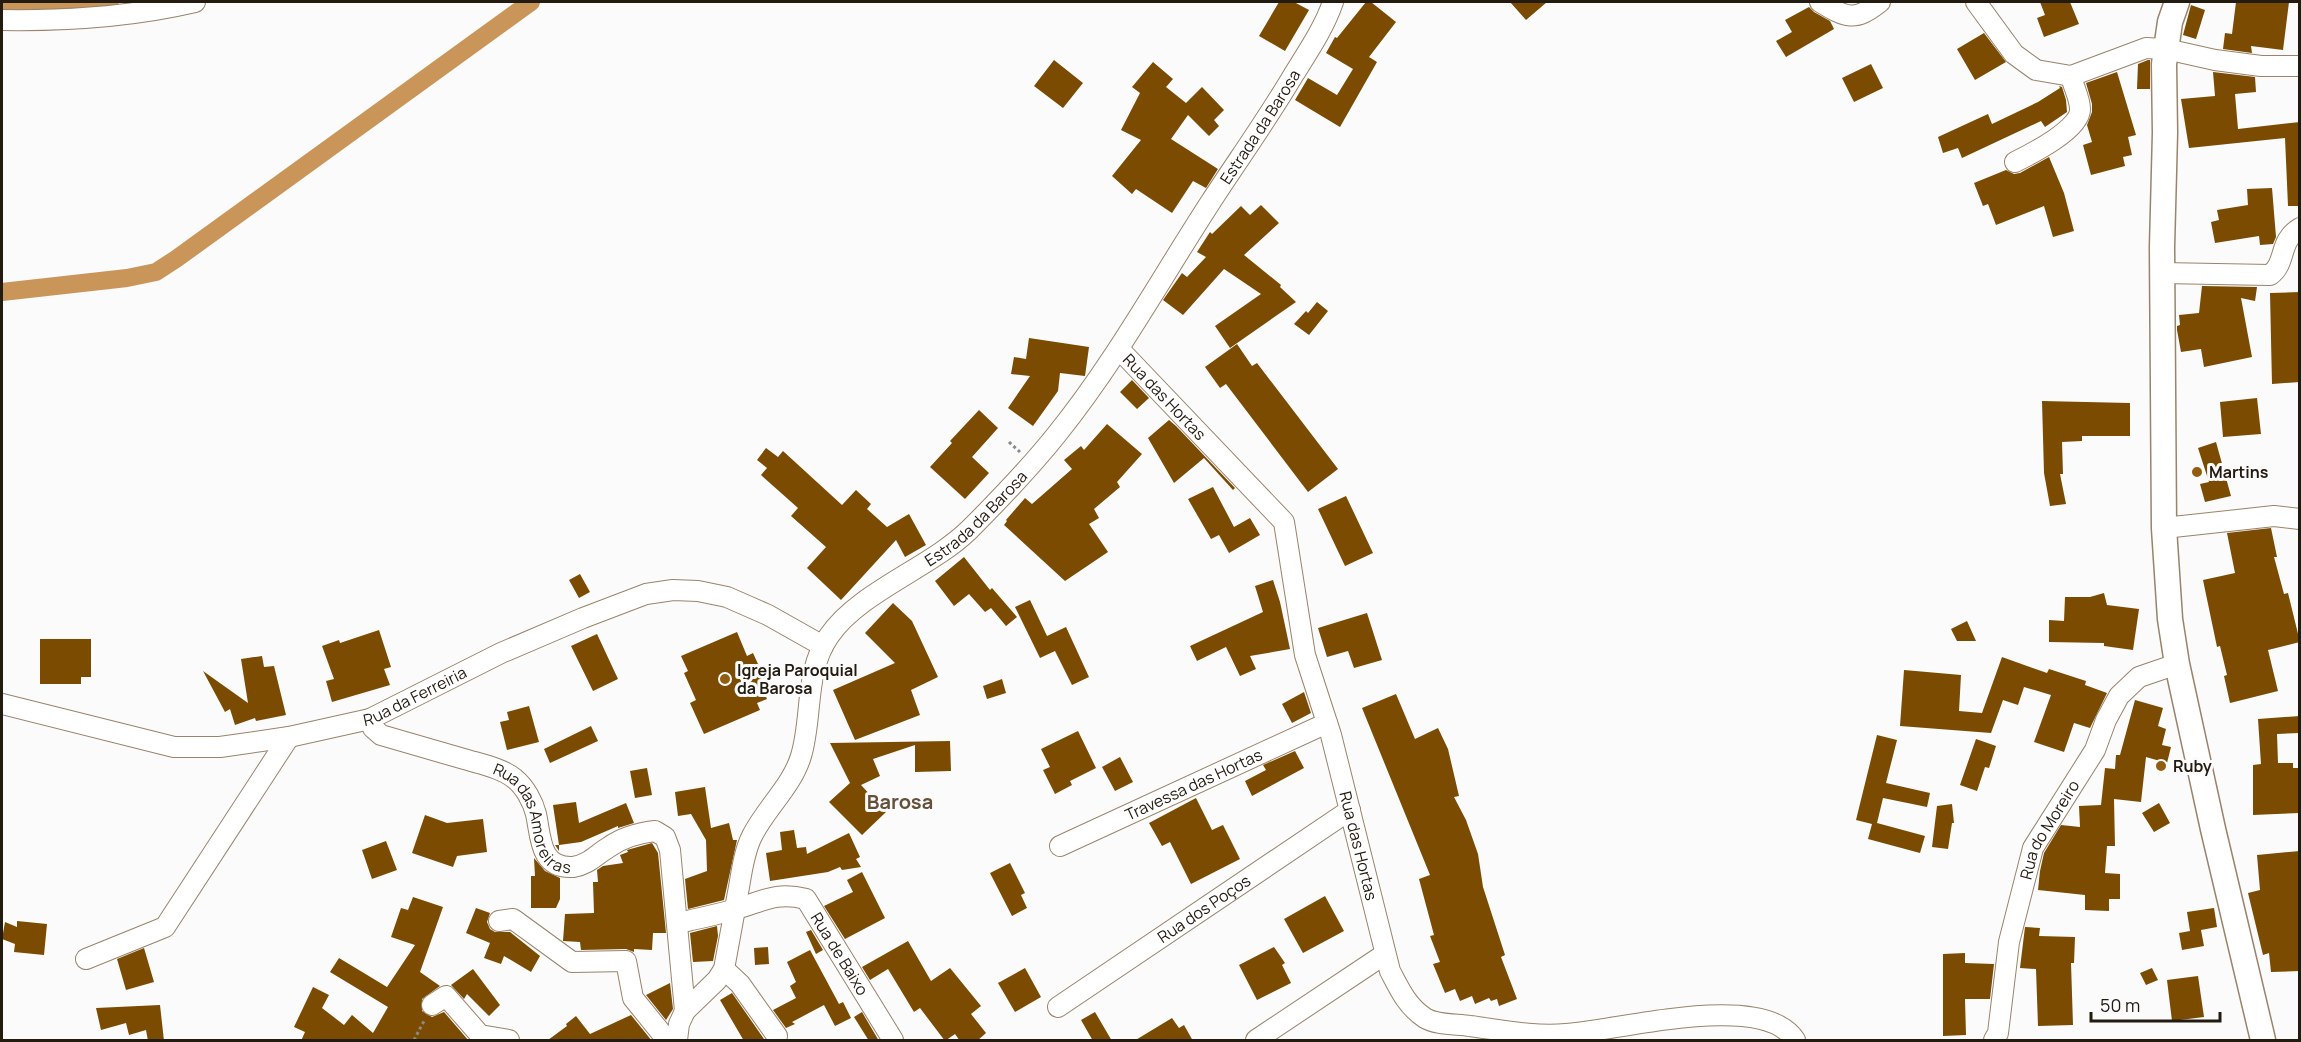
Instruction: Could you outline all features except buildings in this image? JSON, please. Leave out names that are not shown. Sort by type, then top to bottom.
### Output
[{"type":"main road","points":[[2177,2],[2170,22],[2166,49],[2162,273],[2164,528],[2170,619],[2177,664],[2213,829],[2263,1041]]},
{"type":"street","points":[[2,20],[110,17],[195,2]]},
{"type":"street","name":"Estrada da Barosa","points":[[685,1011],[711,987],[724,969],[745,852],[764,814],[783,791],[801,756],[810,685],[823,646],[835,628],[857,609],[938,555],[967,532],[1057,434],[1119,349],[1210,203],[1278,101],[1322,29],[1334,2]]},
{"type":"street","points":[[1820,2],[1839,14],[1854,17],[1864,14],[1880,2]]},
{"type":"street","points":[[1976,2],[2014,54],[2036,70],[2071,76],[2146,48],[2166,49],[2216,60],[2261,66],[2300,66]]},
{"type":"street","points":[[2015,162],[2049,144],[2076,121],[2080,110],[2071,76]]},
{"type":"street","points":[[2162,273],[2270,275],[2276,271],[2284,244],[2293,232],[2300,228]]},
{"type":"street","name":"Rua das Hortas","points":[[1119,349],[1284,522],[1305,655],[1327,723],[1390,972],[1408,1005],[1428,1020],[1522,1033],[1565,1035],[1685,1018],[1734,1016],[1760,1018],[1778,1024],[1795,1041]]},
{"type":"street","points":[[2164,528],[2274,516],[2300,519]]},
{"type":"street","name":"Rua da Ferreiria","points":[[2,704],[174,747],[220,747],[290,737],[370,719],[501,653],[646,594],[673,590],[698,591],[727,597],[768,615],[823,646]]},
{"type":"street","name":"Rua do Moreiro","points":[[1994,1041],[1998,1032],[2009,942],[2033,848],[2090,759],[2119,696],[2139,677],[2177,664]]},
{"type":"street","name":"Rua das Amoreiras","points":[[370,719],[373,728],[381,735],[491,767],[515,778],[529,796],[545,855],[559,864],[573,867],[589,862],[609,846],[635,833],[655,831],[664,837],[670,850],[685,1011]]},
{"type":"street","name":"Travessa das Hortas","points":[[1060,846],[1327,723]]},
{"type":"street","points":[[86,959],[165,927],[290,737]]},
{"type":"street","name":"Rua dos Poços","points":[[1058,1007],[1350,810]]},
{"type":"street","name":"Rua de Baixo","points":[[735,910],[774,896],[790,895],[806,899],[893,1041]]},
{"type":"street","points":[[678,923],[735,910]]},
{"type":"street","points":[[499,921],[513,919],[572,962],[626,961],[633,998],[667,1041]]},
{"type":"street","points":[[1256,1041],[1385,954]]},
{"type":"street","points":[[724,969],[740,984],[777,1036]]},
{"type":"street","points":[[432,1005],[446,996],[480,1035],[509,1041]]},
{"type":"street","points":[[677,1041],[679,1024],[685,1011]]},
{"type":"path","points":[[414,1041],[432,1005]]},
{"type":"waterway","points":[[2,4],[49,7],[110,2]]},
{"type":"waterway","points":[[2,292],[127,278],[156,272],[531,2]]},
{"type":"place","name":"Martins","points":[[2197,472]]},
{"type":"place","name":"Igreja Paroquial da Barosa","points":[[725,679]]},
{"type":"place","name":"Ruby","points":[[2161,766]]},
{"type":"district","name":"Barosa","points":[[900,801]]}]
